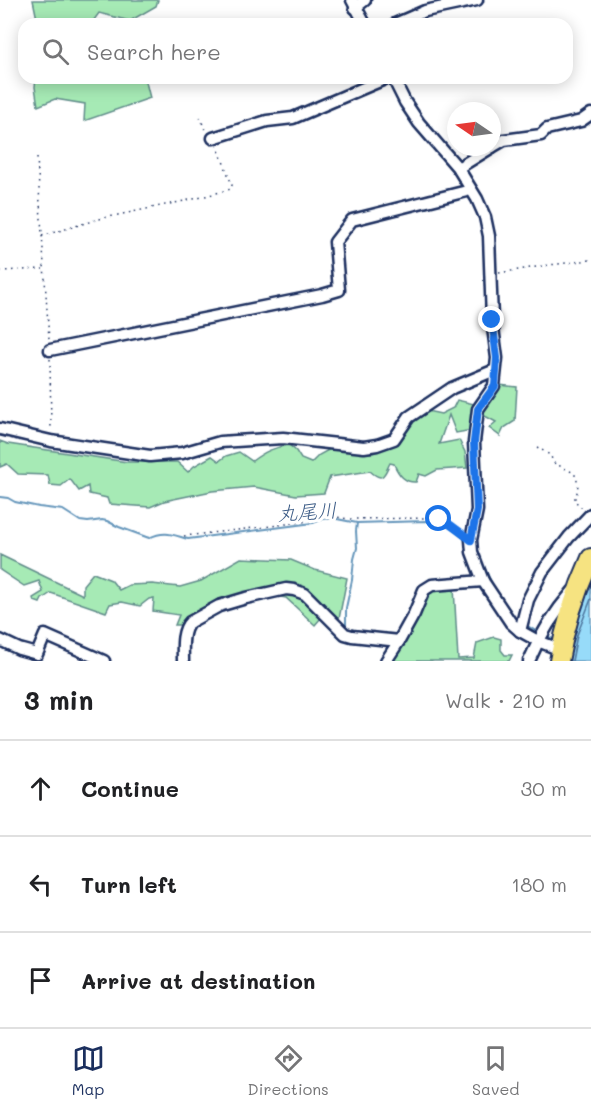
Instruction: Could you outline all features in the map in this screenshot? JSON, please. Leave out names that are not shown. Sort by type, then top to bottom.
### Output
[{"type":"highway","points":[[561,649],[572,606],[591,558]]},
{"type":"street","points":[[362,18],[354,4],[364,0]]},
{"type":"street","points":[[409,18],[425,11],[477,0]]},
{"type":"street","points":[[213,138],[267,121],[293,118],[373,84]]},
{"type":"street","points":[[396,84],[419,123],[458,168],[485,217],[489,236],[492,320],[497,358],[495,386],[478,409],[474,442],[477,510],[471,543],[483,581],[511,623],[540,636],[561,649]]},
{"type":"street","points":[[501,142],[541,135],[548,129],[581,121],[591,114]]},
{"type":"street","points":[[458,168],[477,156]]},
{"type":"street","points":[[50,350],[339,290],[334,242],[352,220],[471,190]]},
{"type":"street","points":[[0,429],[51,441],[150,456],[182,453],[220,442],[283,438],[364,447],[394,439],[409,417],[452,388],[495,370]]},
{"type":"street","points":[[521,627],[528,600],[542,572],[590,515]]},
{"type":"street","points":[[386,661],[414,615],[424,590],[432,585],[483,581]]},
{"type":"street","points":[[529,661],[540,636],[556,610],[581,582]]},
{"type":"street","points":[[183,661],[184,634],[190,622],[219,606],[286,589],[305,594],[345,633],[352,636],[399,640]]},
{"type":"street","points":[[0,640],[36,658],[45,635],[104,661]]},
{"type":"path","points":[[42,236],[99,219],[231,189],[232,185],[216,142],[206,133],[200,117]]},
{"type":"path","points":[[37,158],[50,350],[51,441]]},
{"type":"path","points":[[490,275],[591,260]]},
{"type":"path","points":[[0,271],[44,269]]},
{"type":"path","points":[[537,447],[550,455],[554,463],[574,472],[578,482],[578,492],[574,500],[590,515]]},
{"type":"path","points":[[184,536],[309,521],[330,516],[348,519],[429,518],[448,523],[471,543]]},
{"type":"green space","points":[[33,0],[158,0],[156,6],[135,18],[118,18],[99,13],[95,18],[37,18]]},
{"type":"green space","points":[[35,84],[146,84],[150,98],[84,121],[85,104],[55,99],[38,106]]},
{"type":"green space","points":[[499,385],[517,387],[515,421],[504,428],[500,436],[489,428],[496,422],[485,416],[473,416],[472,430],[456,433],[449,415],[439,444],[459,440],[465,452],[467,468],[437,470],[426,476],[419,474],[416,482],[405,479],[394,464],[390,463],[383,476],[380,477],[370,471],[330,477],[324,493],[296,495],[254,487],[212,491],[164,501],[150,507],[109,504],[107,498],[89,494],[88,486],[79,491],[70,479],[61,486],[50,485],[48,475],[18,474],[7,464],[0,467],[0,441],[127,462],[177,462],[188,472],[212,456],[219,461],[239,452],[252,461],[269,450],[289,445],[301,459],[311,463],[330,449],[373,453],[396,443],[413,418],[427,411],[441,414],[453,408],[457,400],[474,404],[489,400]]},
{"type":"green space","points":[[0,555],[83,595],[83,585],[93,573],[111,580],[119,590],[129,585],[152,584],[180,587],[201,581],[241,558],[291,560],[315,570],[347,578],[339,619],[327,611],[315,625],[286,598],[260,593],[199,611],[182,625],[175,625],[179,615],[153,611],[154,598],[140,606],[122,602],[110,604],[106,612],[51,593],[40,603],[34,601],[33,598],[43,592],[39,581],[24,586],[0,570]]},
{"type":"green space","points":[[454,587],[458,659],[474,658],[477,643],[494,637],[501,639],[501,650],[505,655],[512,655],[509,661],[389,661],[425,597],[433,591]]},
{"type":"water","points":[[591,584],[591,661],[566,661],[571,633]]},
{"type":"waterway","name":"丸尾川","points":[[0,497],[39,507],[63,510],[80,521],[107,521],[149,538],[164,534],[188,539],[313,523],[332,518],[357,523],[434,522],[448,526],[466,540]]},
{"type":"waterway","points":[[346,629],[346,608],[357,548],[357,523]]},
{"type":"waterway","name":"丸尾川","points":[[476,546],[495,590]]},
{"type":"waterway","name":"丸尾川","points":[[526,625],[539,633]]},
{"type":"waterway","name":"丸尾川","points":[[544,635],[555,640]]},
{"type":"route","points":[[439,519],[471,540],[477,510],[474,442],[478,409],[495,386],[497,358],[492,320]]}]
